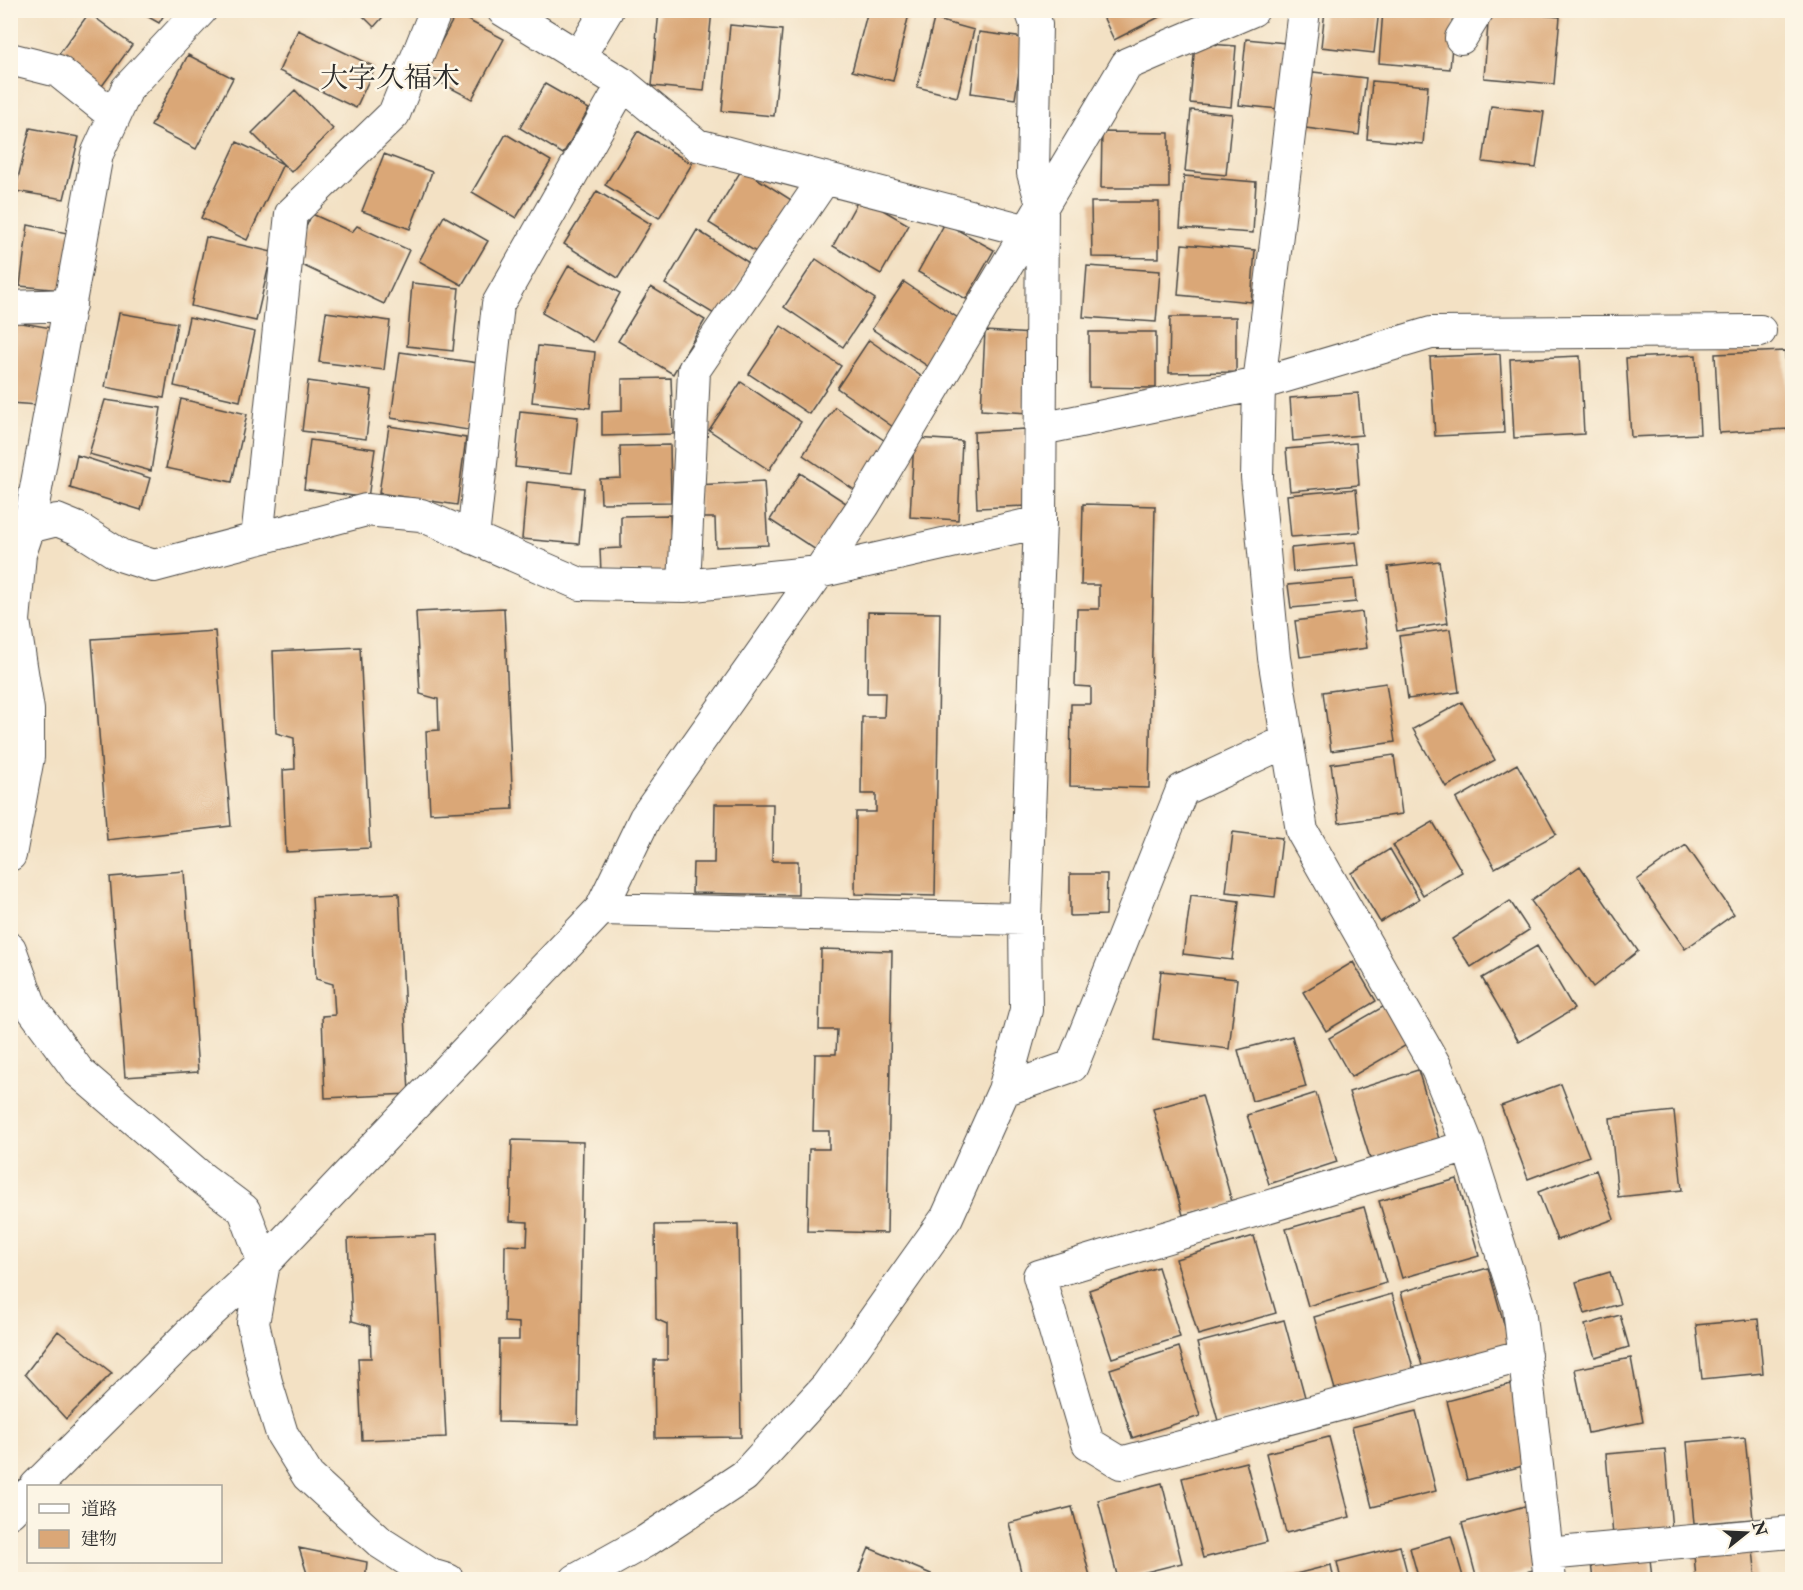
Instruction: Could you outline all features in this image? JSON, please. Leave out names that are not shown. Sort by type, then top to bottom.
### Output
[{"type":"street","points":[[10,855],[28,757],[28,710],[14,621],[20,554],[29,527],[97,153],[127,89],[201,10]]},
{"type":"street","points":[[257,539],[291,214],[394,114],[436,10]]},
{"type":"street","points":[[503,10],[623,84],[697,145],[825,178],[1035,218]]},
{"type":"street","points":[[579,57],[607,10]]},
{"type":"street","points":[[576,1580],[646,1541],[744,1476],[827,1386],[947,1217],[1004,1090],[1026,1010],[1025,919],[1040,522],[1041,429],[1033,173],[1036,24],[1031,10]]},
{"type":"street","points":[[37,1485],[212,1311],[264,1263],[601,909],[645,818],[864,505],[1127,64],[1253,10]]},
{"type":"street","points":[[1304,10],[1259,384],[1257,477],[1274,658],[1302,831],[1437,1069],[1468,1146],[1519,1308],[1549,1567],[1792,1532]]},
{"type":"street","points":[[1461,38],[1478,10]]},
{"type":"street","points":[[10,59],[58,71],[114,116]]},
{"type":"street","points":[[473,538],[498,304],[623,84]]},
{"type":"street","points":[[684,586],[694,370],[825,178]]},
{"type":"street","points":[[10,307],[70,304]]},
{"type":"street","points":[[1041,429],[1259,384],[1431,333],[1760,330]]},
{"type":"street","points":[[29,527],[57,520],[80,528],[120,555],[154,566],[366,510],[421,515],[580,584],[684,586],[819,572],[1040,522]]},
{"type":"street","points":[[1004,1090],[1072,1066],[1182,790],[1287,741]]},
{"type":"street","points":[[601,909],[1025,919]]},
{"type":"street","points":[[10,949],[31,1007],[79,1072],[203,1179],[244,1209],[264,1263],[253,1323],[266,1382],[282,1434],[308,1476],[381,1543],[437,1578]]},
{"type":"street","points":[[1468,1146],[1039,1276],[1088,1443],[1121,1463],[1525,1355]]},
{"type":"street","points":[[10,1512],[27,1495]]},
{"type":"building","points":[[136,10],[167,10],[159,23]]},
{"type":"building","points":[[357,10],[389,10],[374,27]]},
{"type":"building","points":[[659,10],[712,10],[704,91],[652,86]]},
{"type":"building","points":[[868,10],[897,10],[909,14],[893,81],[852,71]]},
{"type":"building","points":[[1100,10],[1173,10],[1114,40]]},
{"type":"building","points":[[1325,10],[1379,10],[1374,53],[1321,47]]},
{"type":"building","points":[[1383,10],[1455,10],[1450,69],[1379,63]]},
{"type":"building","points":[[1489,10],[1560,17],[1554,84],[1484,78]]},
{"type":"building","points":[[89,13],[132,45],[102,86],[59,54]]},
{"type":"building","points":[[456,14],[504,39],[472,99],[424,74]]},
{"type":"building","points":[[934,19],[974,30],[957,97],[917,87]]},
{"type":"building","points":[[730,25],[782,30],[774,116],[722,111]]},
{"type":"building","points":[[298,30],[375,67],[356,108],[279,71]]},
{"type":"building","points":[[979,32],[1024,38],[1015,99],[971,93]]},
{"type":"building","points":[[1246,39],[1286,43],[1279,109],[1239,105]]},
{"type":"building","points":[[1195,43],[1236,46],[1231,107],[1190,103]]},
{"type":"building","points":[[188,55],[233,78],[196,149],[151,126]]},
{"type":"building","points":[[1313,72],[1366,78],[1359,135],[1306,128]]},
{"type":"building","points":[[1372,81],[1428,86],[1423,144],[1367,139]]},
{"type":"building","points":[[545,84],[589,109],[563,154],[520,128]]},
{"type":"building","points":[[295,90],[333,129],[291,172],[252,133]]},
{"type":"building","points":[[1491,106],[1544,112],[1536,168],[1483,162]]},
{"type":"building","points":[[1191,110],[1232,114],[1226,175],[1185,171]]},
{"type":"building","points":[[30,128],[79,137],[64,199],[15,191]]},
{"type":"building","points":[[638,131],[692,164],[659,218],[605,185]]},
{"type":"building","points":[[1102,132],[1169,133],[1169,188],[1101,188]]},
{"type":"building","points":[[506,134],[551,161],[516,218],[472,192]]},
{"type":"building","points":[[237,142],[283,164],[247,240],[201,218]]},
{"type":"building","points":[[384,154],[432,172],[410,229],[362,211]]},
{"type":"building","points":[[742,169],[796,203],[764,257],[709,223]]},
{"type":"building","points":[[1184,176],[1256,182],[1253,233],[1180,228]]},
{"type":"building","points":[[597,191],[651,224],[618,278],[564,244]]},
{"type":"building","points":[[860,197],[909,225],[881,274],[833,246]]},
{"type":"building","points":[[1091,202],[1159,202],[1159,258],[1092,257]]},
{"type":"building","points":[[312,214],[352,232],[357,226],[409,250],[384,304],[291,260]]},
{"type":"building","points":[[444,216],[488,241],[462,285],[419,261]]},
{"type":"building","points":[[945,223],[994,250],[966,299],[918,272]]},
{"type":"building","points":[[28,225],[72,234],[62,290],[20,286]]},
{"type":"building","points":[[697,230],[751,264],[719,317],[665,284]]},
{"type":"building","points":[[206,237],[272,252],[256,321],[191,306]]},
{"type":"building","points":[[1182,244],[1255,250],[1251,302],[1178,295]]},
{"type":"building","points":[[816,259],[875,299],[843,347],[784,307]]},
{"type":"building","points":[[569,265],[620,293],[593,342],[542,313]]},
{"type":"building","points":[[1087,266],[1160,271],[1156,322],[1083,317]]},
{"type":"building","points":[[904,282],[964,322],[932,369],[872,329]]},
{"type":"building","points":[[412,283],[459,288],[453,351],[407,346]]},
{"type":"building","points":[[651,287],[705,320],[673,374],[618,341]]},
{"type":"building","points":[[326,312],[390,321],[384,370],[319,362]]},
{"type":"building","points":[[119,313],[177,323],[164,398],[105,387]]},
{"type":"building","points":[[189,317],[255,332],[240,401],[174,386]]},
{"type":"building","points":[[1170,317],[1236,317],[1236,372],[1169,373]]},
{"type":"building","points":[[10,321],[52,328],[38,405],[10,403]]},
{"type":"building","points":[[781,326],[841,366],[809,414],[749,374]]},
{"type":"building","points":[[985,331],[1033,334],[1029,413],[981,410]]},
{"type":"building","points":[[1089,332],[1156,332],[1156,388],[1089,387]]},
{"type":"building","points":[[869,340],[928,381],[896,429],[837,388]]},
{"type":"building","points":[[538,346],[595,352],[590,408],[532,402]]},
{"type":"building","points":[[1785,351],[1789,429],[1719,433],[1715,354]]},
{"type":"building","points":[[400,352],[478,363],[468,430],[391,418]]},
{"type":"building","points":[[1500,354],[1504,433],[1435,436],[1430,357]]},
{"type":"building","points":[[1696,355],[1700,434],[1631,437],[1626,358]]},
{"type":"building","points":[[1580,356],[1584,434],[1514,438],[1510,359]]},
{"type":"building","points":[[671,378],[673,434],[602,436],[602,412],[622,411],[622,379]]},
{"type":"building","points":[[308,381],[372,390],[366,439],[302,431]]},
{"type":"building","points":[[741,382],[801,422],[769,470],[709,430]]},
{"type":"building","points":[[1358,393],[1362,435],[1293,441],[1290,398]]},
{"type":"building","points":[[181,399],[247,414],[232,482],[166,468]]},
{"type":"building","points":[[105,400],[161,408],[151,471],[89,454]]},
{"type":"building","points":[[835,407],[894,447],[862,495],[803,455]]},
{"type":"building","points":[[520,411],[578,417],[572,473],[515,467]]},
{"type":"building","points":[[389,426],[466,438],[457,505],[379,493]]},
{"type":"building","points":[[1025,429],[1028,506],[977,508],[974,432]]},
{"type":"building","points":[[914,438],[962,441],[958,520],[910,517]]},
{"type":"building","points":[[310,440],[375,449],[368,498],[304,489]]},
{"type":"building","points":[[1356,443],[1359,485],[1290,491],[1286,449]]},
{"type":"building","points":[[670,445],[671,502],[601,503],[600,479],[621,478],[620,446]]},
{"type":"building","points":[[77,455],[150,478],[141,510],[70,488]]},
{"type":"building","points":[[800,473],[846,503],[816,550],[770,520]]},
{"type":"building","points":[[764,481],[768,545],[716,547],[715,518],[700,518],[698,485]]},
{"type":"building","points":[[527,482],[584,488],[579,544],[522,539]]},
{"type":"building","points":[[1356,489],[1360,532],[1291,537],[1287,495]]},
{"type":"building","points":[[1083,504],[1155,506],[1149,788],[1070,786],[1071,704],[1091,704],[1091,687],[1075,686],[1077,609],[1099,609],[1099,585],[1081,585]]},
{"type":"building","points":[[670,515],[672,572],[601,573],[600,549],[621,548],[621,516]]},
{"type":"building","points":[[1356,542],[1359,566],[1293,572],[1291,548]]},
{"type":"building","points":[[1439,561],[1448,623],[1397,631],[1388,567]]},
{"type":"building","points":[[1354,579],[1356,602],[1291,608],[1288,585]]},
{"type":"building","points":[[504,608],[513,809],[430,813],[426,731],[439,730],[438,699],[420,694],[416,612]]},
{"type":"building","points":[[868,612],[940,613],[935,896],[855,894],[856,812],[876,812],[876,794],[861,794],[862,717],[884,717],[885,693],[867,693]]},
{"type":"building","points":[[1362,612],[1367,648],[1300,657],[1295,621]]},
{"type":"building","points":[[1450,629],[1459,692],[1408,699],[1399,636]]},
{"type":"building","points":[[215,631],[231,826],[107,840],[92,639]]},
{"type":"building","points":[[360,647],[370,848],[286,852],[283,770],[295,769],[294,738],[276,733],[273,651]]},
{"type":"building","points":[[1386,683],[1395,742],[1331,751],[1323,692]]},
{"type":"building","points":[[1462,702],[1495,760],[1446,787],[1413,729]]},
{"type":"building","points":[[1394,755],[1402,814],[1339,823],[1331,764]]},
{"type":"building","points":[[1517,764],[1556,834],[1495,868],[1456,799]]},
{"type":"building","points":[[715,804],[773,804],[772,861],[798,861],[798,895],[692,893],[693,863],[714,863]]},
{"type":"building","points":[[1433,822],[1462,872],[1423,895],[1393,845]]},
{"type":"building","points":[[1233,832],[1282,838],[1275,897],[1226,892]]},
{"type":"building","points":[[1686,845],[1734,914],[1685,949],[1637,880]]},
{"type":"building","points":[[1390,849],[1419,899],[1380,922],[1351,873]]},
{"type":"building","points":[[1580,866],[1638,951],[1593,987],[1531,901]]},
{"type":"building","points":[[184,871],[198,1072],[125,1077],[110,877]]},
{"type":"building","points":[[1070,874],[1107,874],[1106,915],[1070,916]]},
{"type":"building","points":[[399,893],[409,1094],[325,1098],[322,1016],[335,1015],[333,984],[316,979],[312,897]]},
{"type":"building","points":[[1191,895],[1239,901],[1232,960],[1183,954]]},
{"type":"building","points":[[1510,901],[1529,930],[1471,967],[1452,939]]},
{"type":"building","points":[[1537,946],[1574,1009],[1519,1042],[1482,978]]},
{"type":"building","points":[[821,949],[892,951],[887,1233],[807,1231],[809,1149],[829,1149],[829,1131],[813,1131],[815,1054],[836,1054],[837,1030],[819,1030]]},
{"type":"building","points":[[1353,962],[1376,1001],[1326,1031],[1303,992]]},
{"type":"building","points":[[1161,971],[1237,979],[1229,1049],[1153,1040]]},
{"type":"building","points":[[1388,1004],[1410,1043],[1351,1077],[1329,1038]]},
{"type":"building","points":[[1292,1036],[1306,1087],[1252,1101],[1238,1050]]},
{"type":"building","points":[[1418,1070],[1439,1139],[1371,1161],[1349,1092]]},
{"type":"building","points":[[1561,1084],[1589,1156],[1528,1179],[1501,1106]]},
{"type":"building","points":[[1316,1093],[1337,1162],[1269,1184],[1247,1115]]},
{"type":"building","points":[[1202,1095],[1232,1202],[1183,1215],[1153,1109]]},
{"type":"building","points":[[1674,1111],[1682,1190],[1618,1197],[1610,1118]]},
{"type":"building","points":[[512,1140],[583,1142],[578,1424],[498,1422],[499,1340],[519,1340],[519,1323],[504,1322],[505,1245],[527,1246],[528,1222],[510,1221]]},
{"type":"building","points":[[1596,1170],[1614,1219],[1557,1240],[1538,1192]]},
{"type":"building","points":[[1457,1179],[1479,1256],[1402,1278],[1379,1201]]},
{"type":"building","points":[[1364,1207],[1386,1283],[1308,1306],[1286,1229]]},
{"type":"building","points":[[738,1224],[741,1437],[655,1438],[654,1360],[667,1360],[667,1324],[656,1319],[655,1225]]},
{"type":"building","points":[[436,1235],[446,1437],[362,1440],[358,1358],[371,1358],[370,1326],[352,1321],[348,1239]]},
{"type":"building","points":[[1254,1236],[1276,1313],[1198,1335],[1176,1259]]},
{"type":"building","points":[[1158,1267],[1180,1337],[1112,1358],[1089,1290]]},
{"type":"building","points":[[1488,1268],[1510,1345],[1423,1369],[1401,1292]]},
{"type":"building","points":[[1610,1272],[1620,1304],[1585,1314],[1576,1282]]},
{"type":"building","points":[[1392,1294],[1414,1371],[1336,1393],[1314,1317]]},
{"type":"building","points":[[1620,1315],[1629,1347],[1595,1357],[1585,1325]]},
{"type":"building","points":[[1758,1319],[1763,1373],[1702,1379],[1696,1325]]},
{"type":"building","points":[[1284,1320],[1305,1397],[1218,1421],[1197,1343]]},
{"type":"building","points":[[58,1331],[112,1373],[66,1419],[25,1374]]},
{"type":"building","points":[[1179,1347],[1200,1416],[1132,1438],[1110,1369]]},
{"type":"building","points":[[1631,1358],[1643,1422],[1588,1433],[1575,1369]]},
{"type":"building","points":[[1511,1384],[1531,1464],[1467,1480],[1447,1401]]},
{"type":"building","points":[[1416,1411],[1436,1491],[1372,1507],[1352,1427]]},
{"type":"building","points":[[1329,1437],[1350,1517],[1286,1533],[1266,1453]]},
{"type":"building","points":[[1745,1437],[1753,1519],[1694,1524],[1687,1442]]},
{"type":"building","points":[[1665,1449],[1672,1530],[1613,1536],[1606,1454]]},
{"type":"building","points":[[1246,1462],[1267,1542],[1203,1558],[1182,1478]]},
{"type":"building","points":[[1162,1483],[1182,1563],[1118,1579],[1098,1500]]},
{"type":"building","points":[[1525,1506],[1541,1568],[1495,1580],[1477,1580],[1462,1523]]},
{"type":"building","points":[[1072,1507],[1091,1580],[1023,1580],[1009,1523]]},
{"type":"building","points":[[1451,1536],[1464,1580],[1419,1580],[1410,1548]]},
{"type":"building","points":[[1400,1546],[1409,1580],[1341,1580],[1337,1562]]},
{"type":"building","points":[[299,1548],[367,1562],[365,1580],[309,1580]]},
{"type":"building","points":[[869,1548],[931,1574],[928,1580],[856,1580]]},
{"type":"building","points":[[1753,1549],[1756,1580],[1696,1580],[1694,1554]]},
{"type":"building","points":[[1650,1558],[1652,1580],[1593,1580],[1591,1563]]},
{"type":"building","points":[[1331,1565],[1334,1580],[1276,1580],[1276,1579]]},
{"type":"district","name":"大字久福木","points":[[390,78]]}]
